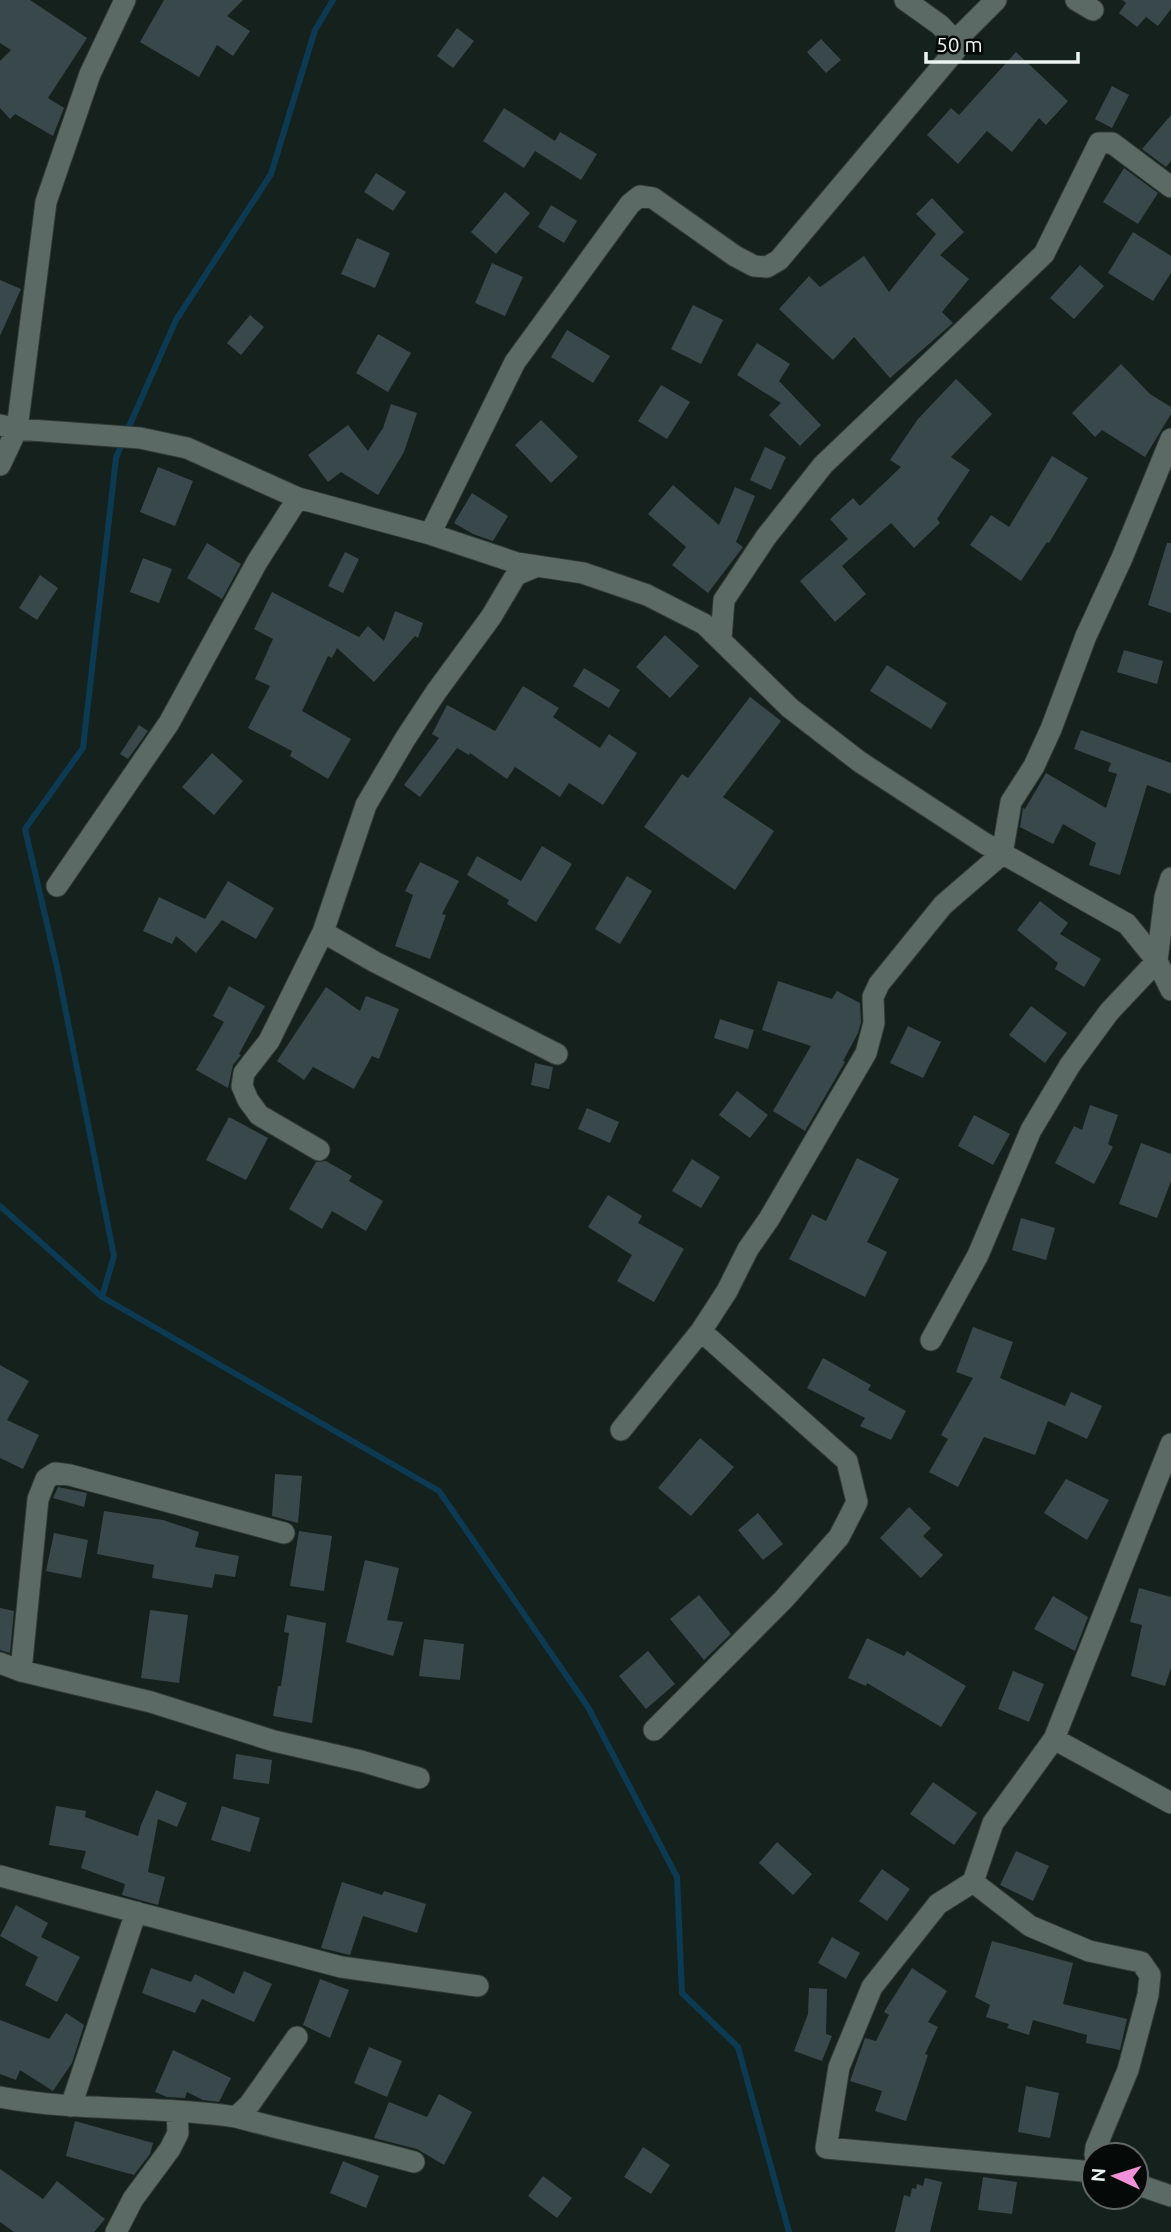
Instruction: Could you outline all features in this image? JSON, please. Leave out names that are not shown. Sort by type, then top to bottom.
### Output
[{"type":"street","points":[[0,465],[46,202],[90,74],[125,0]]},
{"type":"street","points":[[430,534],[515,362],[630,204],[640,196],[653,198],[735,256],[754,266],[767,267],[779,260],[955,51],[955,41],[940,25],[905,0]]},
{"type":"street","points":[[955,41],[996,0]]},
{"type":"street","points":[[721,639],[724,600],[797,496],[822,465],[1044,254],[1099,143],[1112,143],[1171,187]]},
{"type":"street","points":[[8,427],[140,438],[187,448],[298,498],[430,534],[535,567],[583,573],[647,595],[704,624],[790,708],[850,754],[1002,854],[1127,924],[1157,961],[1171,990]]},
{"type":"street","points":[[621,1430],[701,1331],[727,1291],[748,1249],[769,1219],[866,1052],[874,1023],[873,997],[879,984],[943,905],[1002,854],[1011,802],[1034,766],[1051,729],[1086,636],[1170,447]]},
{"type":"street","points":[[57,886],[169,723],[257,562],[298,498]]},
{"type":"street","points":[[319,1150],[259,1115],[242,1086],[244,1073],[269,1041],[323,932],[366,805],[405,739],[491,617],[516,575],[535,567]]},
{"type":"street","points":[[930,1340],[978,1255],[1037,1119],[1070,1065],[1109,1012],[1157,961],[1165,897],[1171,878]]},
{"type":"street","points":[[323,932],[375,962],[557,1054]]},
{"type":"street","points":[[654,1730],[793,1589],[839,1537],[857,1502],[848,1461],[701,1331]]},
{"type":"street","points":[[1080,2171],[826,2148],[839,2067],[872,1987],[937,1904],[973,1882],[993,1823],[1054,1738],[1171,1444]]},
{"type":"street","points":[[21,1671],[38,1499],[46,1479],[55,1473],[284,1533]]},
{"type":"street","points":[[0,1663],[21,1671],[151,1702],[274,1741],[419,1778]]},
{"type":"street","points":[[1054,1738],[1171,1803]]},
{"type":"street","points":[[0,1876],[341,1966],[478,1986]]},
{"type":"street","points":[[973,1882],[1030,1926],[1089,1951],[1141,1962],[1150,1975],[1148,1995],[1128,2070],[1098,2141]]},
{"type":"street","points":[[71,2106],[136,1912]]},
{"type":"street","points":[[236,2117],[250,2105],[297,2037]]},
{"type":"street","points":[[0,2097],[71,2106],[210,2113],[236,2117],[414,2162]]},
{"type":"street","points":[[116,2232],[133,2199],[170,2149],[178,2133],[177,2112]]},
{"type":"street","points":[[1150,2189],[1171,2196]]},
{"type":"building","points":[[0,0],[30,0],[87,38],[48,98],[64,108],[53,136],[15,114],[10,119],[0,108],[0,61],[11,50],[0,43]]},
{"type":"building","points":[[164,0],[243,0],[227,16],[250,31],[233,56],[217,45],[199,77],[140,42]]},
{"type":"building","points":[[1122,0],[1171,0],[1171,9],[1158,26],[1146,17],[1137,27],[1119,13],[1126,3]]},
{"type":"building","points":[[457,28],[474,41],[453,68],[437,56]]},
{"type":"building","points":[[821,39],[841,60],[826,73],[807,52]]},
{"type":"building","points":[[1016,52],[1068,101],[1046,125],[1039,118],[1012,152],[987,131],[958,164],[927,135],[951,108],[959,115]]},
{"type":"building","points":[[1112,86],[1129,95],[1112,128],[1095,119]]},
{"type":"building","points":[[504,108],[555,141],[560,132],[597,154],[581,180],[535,151],[524,168],[483,141]]},
{"type":"building","points":[[1171,115],[1171,161],[1166,167],[1142,149]]},
{"type":"building","points":[[1124,168],[1158,193],[1138,224],[1103,202]]},
{"type":"building","points":[[376,173],[406,192],[393,211],[364,192]]},
{"type":"building","points":[[505,192],[530,213],[496,254],[471,232]]},
{"type":"building","points":[[932,198],[964,232],[940,255],[969,279],[942,312],[953,323],[890,378],[854,337],[833,360],[779,309],[809,276],[820,287],[864,256],[889,292],[936,234],[916,214]]},
{"type":"building","points":[[551,205],[577,221],[564,243],[538,227]]},
{"type":"building","points":[[1133,232],[1171,256],[1171,273],[1153,301],[1108,273]]},
{"type":"building","points":[[357,238],[390,253],[375,288],[341,274]]},
{"type":"building","points":[[492,263],[523,277],[505,316],[475,303]]},
{"type":"building","points":[[1080,265],[1104,286],[1074,319],[1050,298]]},
{"type":"building","points":[[0,280],[21,289],[0,336]]},
{"type":"building","points":[[693,305],[723,320],[701,364],[671,349]]},
{"type":"building","points":[[250,315],[264,327],[241,355],[227,343]]},
{"type":"building","points":[[567,330],[610,356],[593,383],[551,357]]},
{"type":"building","points":[[378,334],[411,353],[388,392],[356,373]]},
{"type":"building","points":[[757,343],[790,364],[779,381],[821,425],[800,446],[769,415],[781,403],[737,375]]},
{"type":"building","points":[[1121,364],[1150,394],[1171,407],[1171,414],[1145,457],[1102,430],[1095,437],[1072,413]]},
{"type":"building","points":[[956,379],[992,414],[951,457],[970,470],[937,519],[940,523],[914,548],[891,523],[842,566],[866,594],[835,622],[800,581],[848,539],[830,519],[853,498],[860,506],[901,467],[890,460],[918,419]]},
{"type":"building","points":[[661,385],[690,402],[667,439],[638,421]]},
{"type":"building","points":[[391,404],[417,413],[404,452],[378,495],[341,472],[328,482],[308,455],[348,425],[368,451],[383,428]]},
{"type":"building","points":[[541,420],[578,457],[551,483],[515,445]]},
{"type":"building","points":[[765,447],[786,457],[771,490],[750,480]]},
{"type":"building","points":[[1052,456],[1088,478],[1049,543],[1047,542],[1021,581],[970,545],[991,515],[1009,527]]},
{"type":"building","points":[[158,467],[193,481],[175,526],[140,512]]},
{"type":"building","points":[[673,485],[719,525],[735,487],[755,496],[736,542],[743,547],[708,593],[672,565],[686,547],[648,514]]},
{"type":"building","points":[[472,493],[508,516],[493,541],[454,523]]},
{"type":"building","points":[[207,543],[241,564],[222,599],[187,578]]},
{"type":"building","points":[[1167,543],[1171,543],[1171,613],[1148,605]]},
{"type":"building","points":[[345,552],[359,559],[343,593],[328,586]]},
{"type":"building","points":[[143,558],[172,569],[159,603],[130,592]]},
{"type":"building","points":[[40,575],[58,588],[37,620],[19,608]]},
{"type":"building","points":[[272,592],[359,637],[368,626],[384,641],[395,611],[423,623],[418,638],[415,636],[374,682],[337,648],[332,658],[328,656],[302,711],[351,739],[328,779],[290,756],[292,751],[248,728],[270,686],[255,679],[273,639],[254,629]]},
{"type":"building","points":[[665,635],[699,666],[670,698],[636,667]]},
{"type":"building","points":[[1124,650],[1163,661],[1157,684],[1117,672]]},
{"type":"building","points":[[887,665],[947,703],[931,729],[870,691]]},
{"type":"building","points":[[584,668],[620,690],[609,708],[573,686]]},
{"type":"building","points":[[523,686],[559,708],[553,717],[600,748],[609,734],[637,753],[603,805],[569,783],[560,797],[515,767],[507,779],[470,753],[469,755],[457,748],[420,797],[404,785],[439,738],[432,734],[447,705],[495,731]]},
{"type":"building","points":[[750,697],[781,721],[723,797],[774,831],[735,890],[644,827],[682,774],[688,778]]},
{"type":"building","points":[[139,725],[148,731],[128,759],[120,754]]},
{"type":"building","points":[[1081,730],[1171,763],[1171,794],[1147,785],[1120,875],[1089,865],[1096,843],[1063,824],[1053,844],[1020,827],[1023,808],[1025,809],[1046,773],[1106,808],[1117,774],[1108,771],[1111,763],[1074,749]]},
{"type":"building","points":[[212,753],[243,781],[214,815],[182,787]]},
{"type":"building","points":[[542,846],[572,864],[536,922],[507,904],[509,900],[467,875],[477,856],[521,881]]},
{"type":"building","points":[[420,862],[459,881],[442,914],[446,915],[430,959],[395,946],[413,895],[405,891]]},
{"type":"building","points":[[627,876],[652,891],[620,944],[595,929]]},
{"type":"building","points":[[228,881],[274,908],[256,939],[222,920],[196,953],[176,936],[172,944],[143,931],[159,897],[205,919]]},
{"type":"building","points":[[1040,901],[1068,923],[1060,934],[1101,959],[1084,987],[1055,969],[1058,963],[1017,930]]},
{"type":"building","points":[[778,981],[832,999],[837,991],[860,1003],[861,1022],[858,1033],[843,1061],[845,1062],[805,1131],[773,1111],[811,1046],[762,1030]]},
{"type":"building","points":[[229,986],[265,1006],[239,1054],[241,1055],[233,1065],[228,1088],[196,1070],[224,1022],[213,1016]]},
{"type":"building","points":[[326,987],[360,1011],[366,996],[399,1009],[379,1059],[372,1056],[354,1089],[313,1067],[304,1080],[277,1061]]},
{"type":"building","points":[[1031,1006],[1067,1033],[1045,1063],[1009,1035]]},
{"type":"building","points":[[720,1019],[754,1030],[748,1049],[714,1038]]},
{"type":"building","points":[[908,1026],[941,1042],[923,1078],[890,1063]]},
{"type":"building","points":[[535,1063],[553,1067],[549,1089],[531,1085]]},
{"type":"building","points":[[737,1091],[768,1115],[750,1138],[719,1115]]},
{"type":"building","points":[[1090,1105],[1118,1115],[1108,1144],[1113,1147],[1094,1184],[1055,1163],[1074,1126],[1082,1130]]},
{"type":"building","points":[[587,1108],[619,1122],[610,1143],[578,1129]]},
{"type":"building","points":[[974,1115],[1010,1134],[993,1165],[958,1146]]},
{"type":"building","points":[[229,1117],[268,1138],[246,1180],[206,1160]]},
{"type":"building","points":[[1141,1143],[1171,1154],[1171,1181],[1157,1218],[1119,1204]]},
{"type":"building","points":[[857,1158],[899,1179],[867,1242],[887,1252],[865,1297],[789,1259],[812,1214],[826,1221]]},
{"type":"building","points":[[692,1159],[720,1177],[701,1208],[672,1191]]},
{"type":"building","points":[[326,1161],[352,1176],[349,1181],[383,1201],[366,1231],[332,1211],[322,1229],[289,1209],[316,1162]]},
{"type":"building","points":[[608,1195],[642,1216],[638,1223],[684,1249],[654,1302],[617,1281],[632,1255],[588,1227]]},
{"type":"building","points":[[1021,1218],[1055,1228],[1046,1260],[1012,1250]]},
{"type":"building","points":[[973,1327],[1013,1342],[1000,1378],[1065,1406],[1071,1392],[1102,1406],[1087,1439],[1048,1421],[1035,1455],[984,1437],[958,1487],[929,1472],[948,1439],[941,1435],[973,1378],[956,1372]]},
{"type":"building","points":[[823,1358],[871,1385],[868,1390],[906,1411],[891,1440],[860,1426],[865,1418],[807,1388]]},
{"type":"building","points":[[0,1365],[29,1381],[7,1420],[39,1435],[23,1469],[0,1458]]},
{"type":"building","points":[[700,1438],[734,1467],[691,1516],[658,1488]]},
{"type":"building","points":[[275,1474],[302,1476],[298,1523],[272,1516]]},
{"type":"building","points":[[1066,1479],[1109,1500],[1087,1540],[1044,1513]]},
{"type":"building","points":[[58,1487],[87,1493],[84,1507],[53,1498]]},
{"type":"building","points":[[909,1507],[931,1528],[923,1536],[943,1555],[921,1578],[880,1538]]},
{"type":"building","points":[[104,1511],[163,1520],[199,1532],[195,1547],[239,1556],[235,1577],[215,1574],[212,1588],[152,1578],[154,1565],[97,1554]]},
{"type":"building","points":[[758,1513],[783,1544],[763,1560],[738,1530]]},
{"type":"building","points":[[299,1531],[332,1536],[324,1591],[290,1586]]},
{"type":"building","points":[[54,1533],[88,1540],[81,1578],[46,1571]]},
{"type":"building","points":[[365,1560],[399,1568],[387,1620],[403,1622],[393,1656],[346,1642]]},
{"type":"building","points":[[1139,1588],[1171,1597],[1171,1668],[1165,1686],[1131,1676],[1142,1625],[1130,1622]]},
{"type":"building","points":[[699,1595],[731,1634],[704,1660],[670,1619]]},
{"type":"building","points":[[1053,1596],[1088,1617],[1075,1651],[1034,1629]]},
{"type":"building","points":[[0,1608],[14,1611],[10,1653],[0,1650]]},
{"type":"building","points":[[150,1610],[188,1615],[179,1683],[141,1678]]},
{"type":"building","points":[[287,1615],[326,1623],[312,1723],[273,1716],[278,1686],[281,1686],[289,1633],[284,1632]]},
{"type":"building","points":[[867,1638],[904,1656],[907,1651],[966,1686],[941,1727],[867,1683],[866,1686],[848,1678]]},
{"type":"building","points":[[424,1639],[464,1644],[460,1680],[419,1676]]},
{"type":"building","points":[[648,1651],[675,1684],[646,1709],[619,1676]]},
{"type":"building","points":[[1013,1671],[1044,1684],[1029,1722],[998,1709]]},
{"type":"building","points":[[236,1754],[272,1760],[269,1784],[233,1779]]},
{"type":"building","points":[[933,1782],[977,1813],[954,1845],[910,1814]]},
{"type":"building","points":[[156,1790],[187,1803],[177,1827],[158,1819],[148,1872],[165,1877],[158,1905],[122,1895],[125,1884],[81,1868],[86,1851],[49,1845],[56,1806],[86,1811],[85,1817],[138,1836]]},
{"type":"building","points":[[222,1806],[260,1818],[250,1852],[211,1840]]},
{"type":"building","points":[[777,1842],[812,1874],[793,1895],[759,1863]]},
{"type":"building","points":[[1016,1851],[1049,1866],[1033,1901],[1000,1885]]},
{"type":"building","points":[[882,1869],[910,1889],[887,1921],[859,1901]]},
{"type":"building","points":[[342,1882],[382,1895],[384,1891],[426,1904],[417,1933],[363,1916],[350,1955],[321,1948]]},
{"type":"building","points":[[16,1905],[48,1923],[41,1937],[80,1957],[57,2002],[25,1985],[38,1957],[0,1936]]},
{"type":"building","points":[[832,1937],[860,1953],[846,1979],[818,1963]]},
{"type":"building","points":[[992,1941],[1073,1963],[1063,2004],[1127,2019],[1120,2050],[1086,2043],[1087,2035],[1033,2020],[1029,2035],[1007,2028],[1009,2024],[986,2017],[990,2005],[975,1997]]},
{"type":"building","points":[[151,1968],[191,1982],[195,1974],[234,1994],[244,1971],[272,1984],[254,2022],[202,1999],[195,2013],[142,1993]]},
{"type":"building","points":[[912,1968],[947,1991],[928,2022],[938,2027],[925,2054],[928,2055],[906,2121],[875,2111],[882,2091],[850,2081],[865,2038],[876,2041],[889,2015],[884,2012]]},
{"type":"building","points":[[320,1979],[349,1990],[330,2038],[303,2025]]},
{"type":"building","points":[[809,1988],[827,1989],[826,2034],[832,2036],[822,2061],[794,2051],[808,2014]]},
{"type":"building","points":[[66,2013],[84,2025],[72,2063],[53,2091],[20,2070],[16,2080],[0,2074],[0,2020],[49,2039]]},
{"type":"building","points":[[369,2047],[402,2061],[387,2097],[354,2083]]},
{"type":"building","points":[[173,2050],[231,2078],[219,2102],[203,2100],[187,2092],[185,2098],[167,2097],[155,2092]]},
{"type":"building","points":[[1026,2086],[1059,2093],[1050,2138],[1018,2132]]},
{"type":"building","points":[[439,2094],[472,2112],[444,2165],[417,2149],[374,2138],[389,2102],[427,2117]]},
{"type":"building","points":[[75,2121],[153,2143],[150,2154],[134,2175],[66,2156]]},
{"type":"building","points":[[643,2147],[670,2165],[651,2194],[624,2177]]},
{"type":"building","points":[[343,2161],[379,2176],[366,2208],[330,2193]]},
{"type":"building","points":[[0,2169],[43,2199],[57,2181],[105,2219],[94,2232],[14,2232],[0,2222]]},
{"type":"building","points":[[543,2176],[572,2198],[557,2218],[528,2196]]},
{"type":"building","points":[[983,2177],[1017,2182],[1012,2214],[978,2210]]},
{"type":"building","points":[[925,2178],[942,2182],[930,2232],[895,2232],[904,2195],[910,2197],[912,2188],[916,2189],[917,2184],[923,2186]]},
{"type":"waterway","points":[[127,431],[176,320],[271,174],[315,30],[333,0]]},
{"type":"waterway","points":[[102,1297],[114,1256],[57,967],[25,829],[83,748],[116,458],[123,441]]},
{"type":"waterway","points":[[0,1206],[102,1297],[439,1491],[588,1707],[677,1877],[682,1993],[738,2047],[789,2232]]}]
